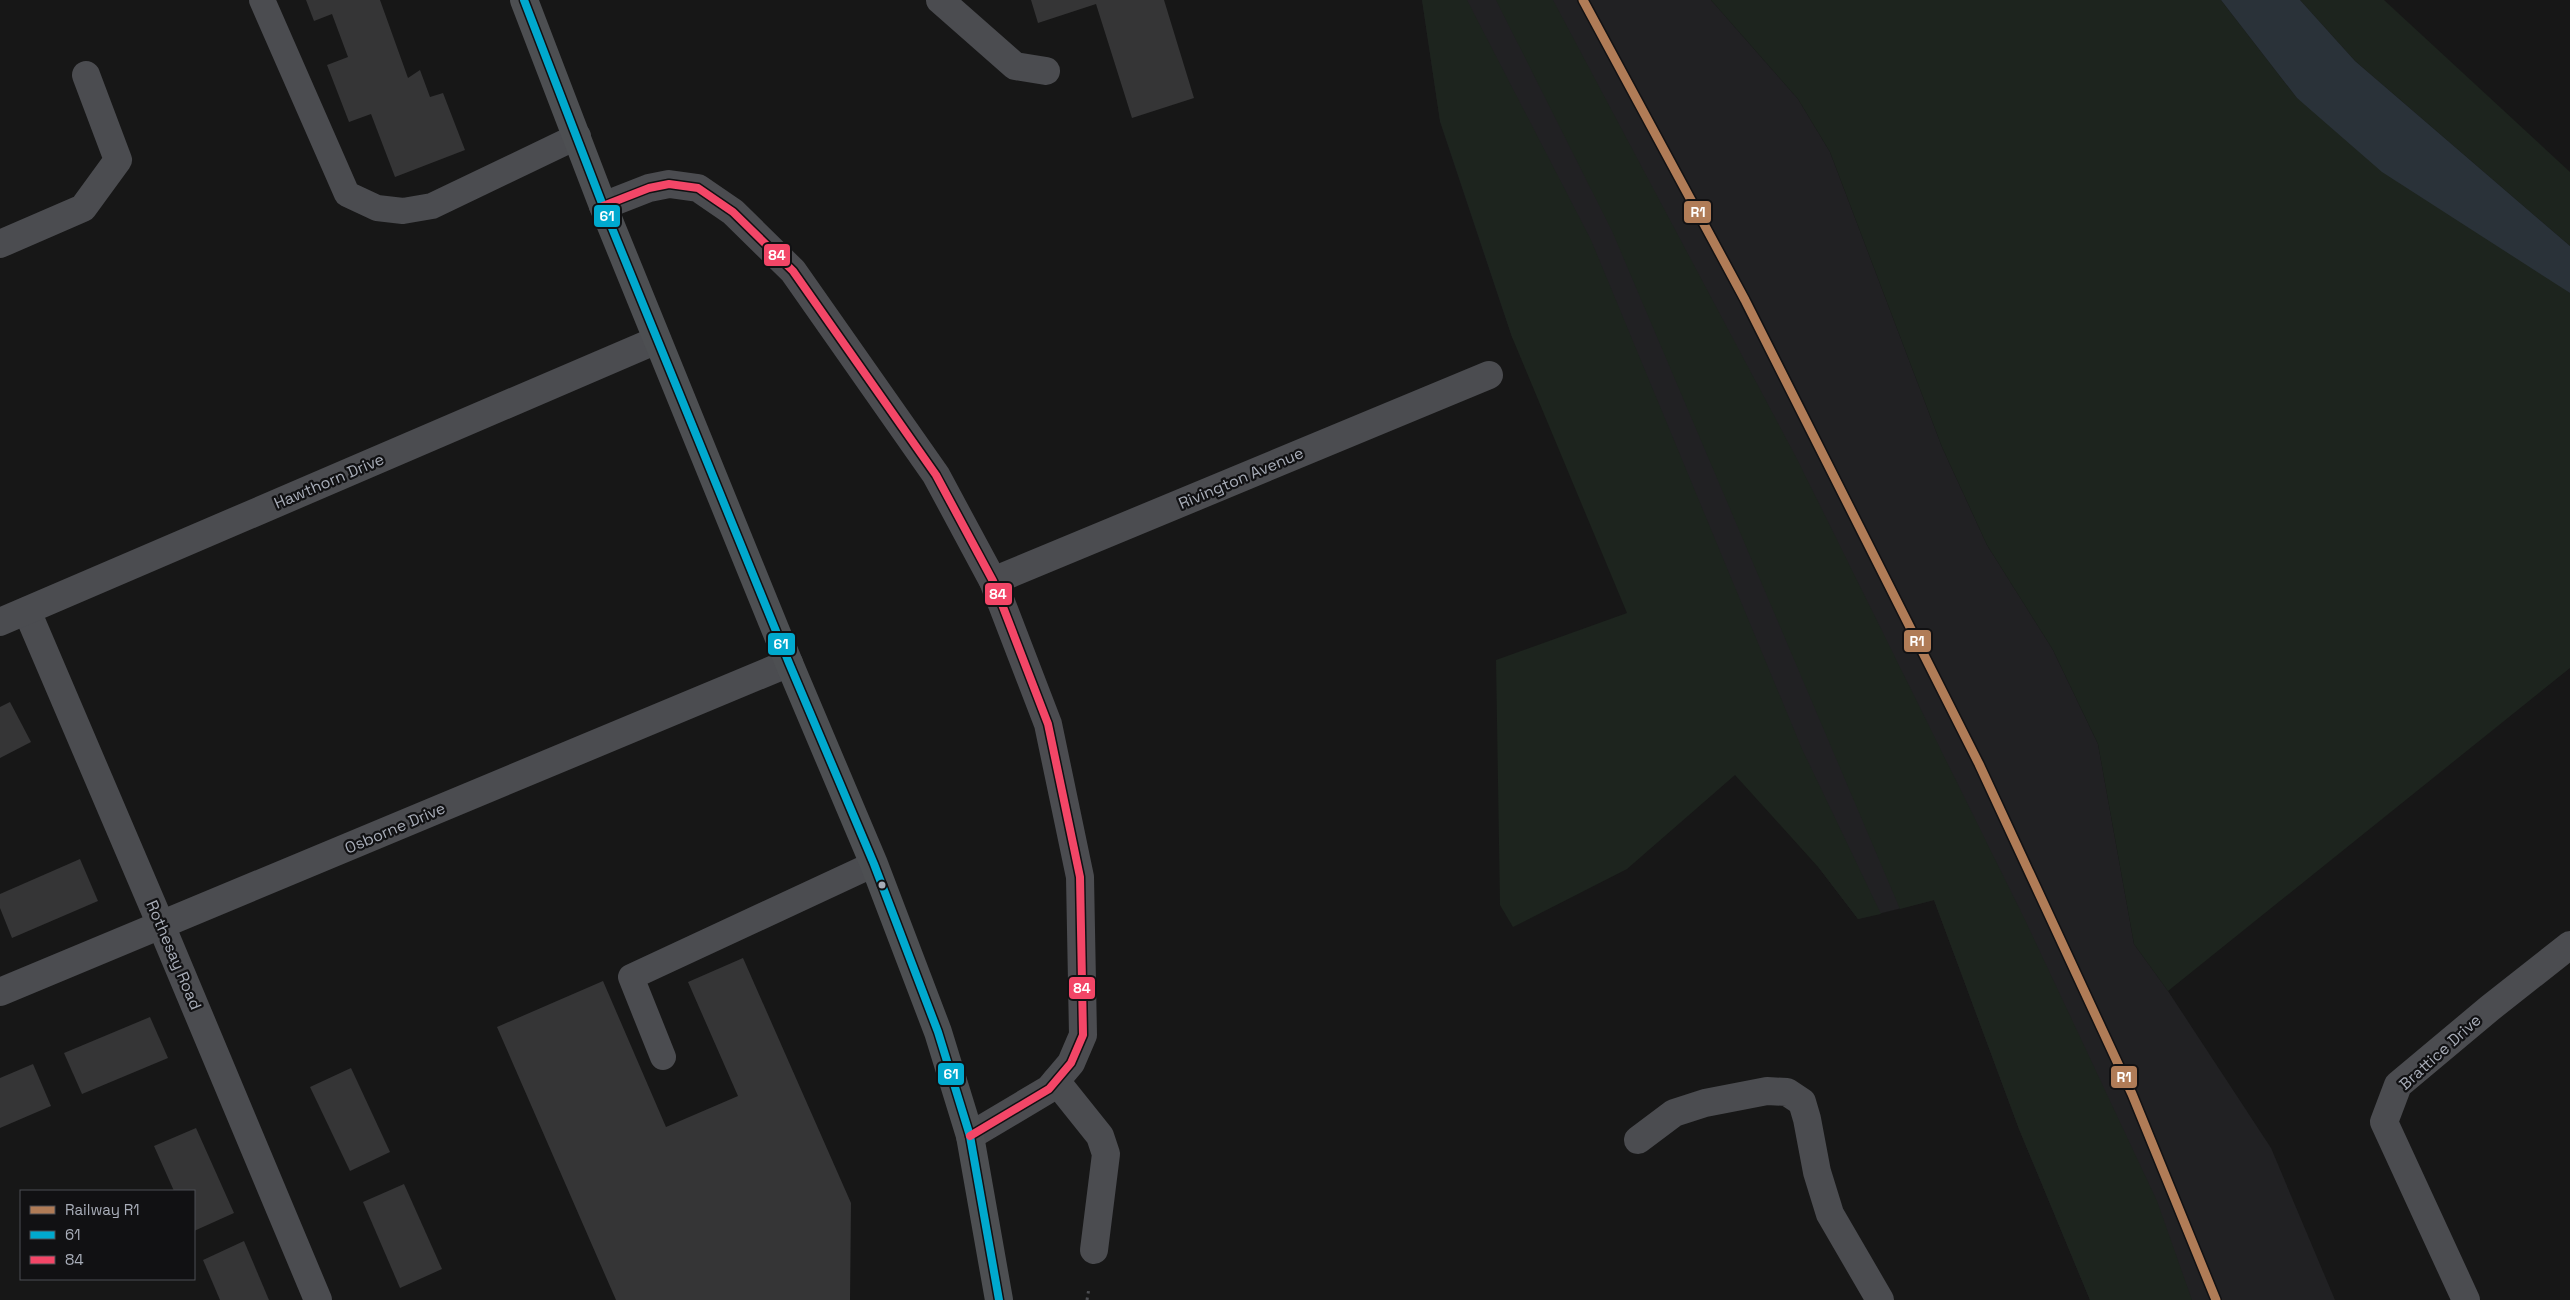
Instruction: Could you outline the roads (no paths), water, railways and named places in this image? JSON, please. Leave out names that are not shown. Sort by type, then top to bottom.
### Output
[{"type":"main road","points":[[524,0],[657,340],[789,664],[874,864],[938,1032],[970,1136],[999,1300]]},
{"type":"street","points":[[940,0],[1015,66],[1046,71]]},
{"type":"street","points":[[0,244],[83,208],[118,160],[86,76]]},
{"type":"street","points":[[604,206],[649,188],[669,184],[698,188],[732,212],[793,271],[805,287],[936,475],[993,581],[1048,724],[1080,878],[1083,1035],[1070,1063],[1049,1089],[1017,1110],[970,1136]]},
{"type":"street","name":"Hawthorn Drive","points":[[0,622],[657,340]]},
{"type":"street","name":"Rivington Avenue","points":[[993,581],[1489,375]]},
{"type":"street","name":"Rothesay Road","points":[[27,611],[318,1300]]},
{"type":"street","name":"Osborne Drive","points":[[0,992],[789,664]]},
{"type":"street","name":"Brattice Drive","points":[[2466,1300],[2384,1122],[2398,1085],[2490,1008],[2570,945]]},
{"type":"street","points":[[1056,1081],[1100,1136],[1106,1154],[1094,1250]]},
{"type":"street","points":[[1638,1140],[1674,1113],[1705,1103],[1767,1091],[1787,1092],[1802,1102],[1808,1119],[1817,1172],[1830,1214],[1880,1300]]},
{"type":"lane","points":[[262,0],[347,194],[376,208],[403,211],[432,206],[578,136]]},
{"type":"lane","points":[[663,1057],[631,977],[874,864]]},
{"type":"rail line","name":"R1","points":[[1583,0],[1745,300],[1979,764],[2132,1094],[2216,1300]]}]
